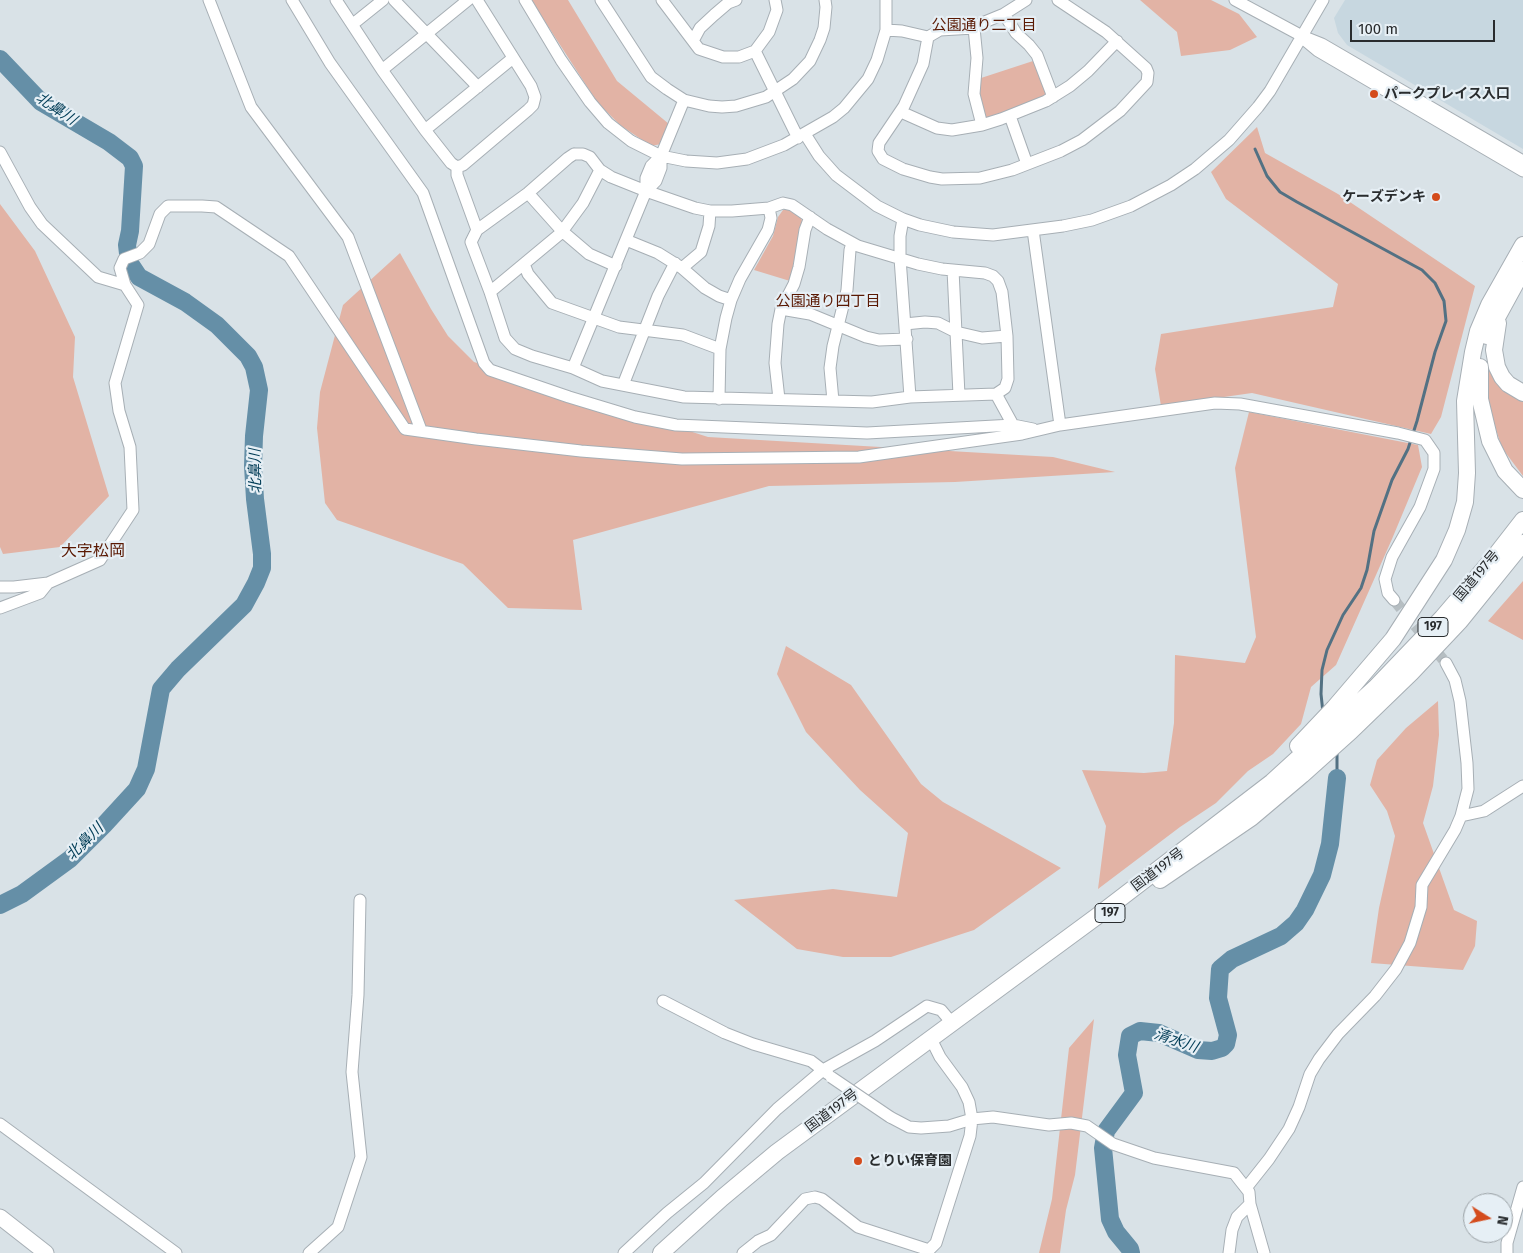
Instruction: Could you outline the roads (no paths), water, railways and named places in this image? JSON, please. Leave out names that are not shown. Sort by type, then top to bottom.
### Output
[{"type":"highway","points":[[1202,836],[1285,759],[1340,702],[1393,639],[1444,560],[1457,530],[1465,502],[1467,473],[1465,401],[1478,331],[1489,306],[1523,245]]},
{"type":"highway","points":[[1519,278],[1488,334],[1481,359],[1479,385],[1482,414],[1496,454],[1522,496]]},
{"type":"highway","points":[[1519,278],[1496,329],[1494,350],[1502,377],[1516,390],[1523,393]]},
{"type":"highway","points":[[1468,386],[1477,428],[1483,445],[1501,478],[1522,496]]},
{"type":"highway","name":"国道197号","points":[[661,1253],[777,1152],[1096,917],[1272,782],[1375,688],[1442,618],[1523,520]]},
{"type":"highway","name":"国道197号","points":[[668,1253],[777,1159],[1104,917],[1251,818],[1302,775],[1411,673],[1460,621],[1523,543]]},
{"type":"highway","points":[[1460,621],[1503,580],[1523,556]]},
{"type":"main road","points":[[0,1217],[46,1253]]},
{"type":"street","points":[[209,0],[250,107],[348,236],[421,430]]},
{"type":"street","points":[[292,0],[330,63],[423,192],[484,363],[490,370],[635,417],[676,425],[866,432],[1013,425],[1039,430]]},
{"type":"street","points":[[336,0],[382,70],[425,130],[451,163],[457,167]]},
{"type":"street","points":[[353,24],[383,0]]},
{"type":"street","points":[[394,0],[478,87]]},
{"type":"street","points":[[382,70],[468,0]]},
{"type":"street","points":[[457,167],[463,165],[533,105],[535,97],[531,86],[477,0]]},
{"type":"street","points":[[525,0],[561,60],[590,102],[608,123],[631,141],[661,156],[686,161],[717,163],[747,160],[784,145],[833,117],[855,96],[873,69],[886,30],[886,0]]},
{"type":"street","points":[[601,0],[652,78],[684,100],[708,106],[736,106],[755,101],[775,92],[793,79],[810,61],[824,28],[825,0]]},
{"type":"street","points":[[662,0],[698,49],[723,56],[739,57],[755,51],[769,32],[777,10],[775,0]]},
{"type":"street","points":[[886,30],[902,31],[928,37],[940,30],[974,28],[1004,14],[1026,0]]},
{"type":"street","points":[[928,37],[923,64],[900,112],[881,139],[878,151],[883,159],[903,169],[930,177],[980,178],[998,174],[1027,164],[1082,140],[1120,112],[1145,85],[1148,77],[1146,68],[1117,41],[1058,0]]},
{"type":"street","points":[[1235,0],[1302,36],[1322,44],[1523,161]]},
{"type":"street","points":[[755,51],[775,92],[801,136],[836,175],[877,206],[903,219],[941,230],[966,234],[993,235],[1078,224],[1119,211],[1157,194],[1196,169],[1229,140],[1258,107],[1323,0]]},
{"type":"street","points":[[693,41],[700,28],[730,1]]},
{"type":"street","points":[[1004,14],[1016,33],[1037,55],[1053,97]]},
{"type":"street","points":[[974,28],[977,58],[974,94],[982,125]]},
{"type":"street","points":[[1302,36],[1318,51],[1523,171]]},
{"type":"street","points":[[900,112],[936,128],[952,130],[982,125],[1010,116],[1053,97],[1080,78],[1117,41]]},
{"type":"street","points":[[425,130],[513,58]]},
{"type":"street","points":[[573,368],[646,192],[656,182],[662,168],[661,156],[684,100]]},
{"type":"street","points":[[1010,116],[1027,164]]},
{"type":"street","points":[[0,152],[30,207],[42,224],[98,277],[125,285]]},
{"type":"street","points":[[574,154],[590,157],[600,170],[611,177],[646,192],[710,211],[769,208],[783,203],[792,205],[852,243],[918,264],[953,270],[985,272],[994,276],[1002,292],[1007,336],[1008,379],[1005,388],[996,394],[910,398],[872,402],[684,397],[602,381],[573,368],[515,349],[505,338],[471,242],[476,230],[528,193],[574,154]]},
{"type":"street","points":[[457,167],[457,175],[476,230]]},
{"type":"street","points":[[490,292],[562,232],[583,203],[600,170]]},
{"type":"street","points":[[528,193],[562,232],[589,254],[616,266]]},
{"type":"street","points":[[0,586],[14,587],[48,584],[100,560],[133,510],[130,447],[119,411],[114,382],[138,305],[125,285],[120,268],[124,259],[140,253],[149,244],[160,214],[168,206],[216,208],[289,256],[405,428],[476,439],[581,451],[682,459],[858,456],[1022,434],[1060,425],[1214,403],[1240,404],[1398,433],[1425,440],[1434,453],[1434,469],[1420,507],[1392,557],[1385,580],[1388,593],[1394,600]]},
{"type":"street","points":[[719,399],[720,348],[731,300],[740,279],[768,230],[771,218],[769,208]]},
{"type":"street","points":[[623,385],[658,296],[679,266],[701,252],[710,226],[710,211]]},
{"type":"street","points":[[779,399],[775,364],[781,310],[794,284],[805,230],[810,217]]},
{"type":"street","points":[[903,219],[900,236],[900,259],[910,398]]},
{"type":"street","points":[[1033,230],[1060,425]]},
{"type":"street","points":[[626,240],[658,253],[679,266],[705,288],[731,300]]},
{"type":"street","points":[[833,401],[830,368],[838,326],[848,290],[852,243]]},
{"type":"street","points":[[524,264],[528,274],[552,303],[619,327],[684,335],[720,348]]},
{"type":"street","points":[[953,270],[959,395]]},
{"type":"street","points":[[781,310],[810,314],[866,337],[879,340],[907,339]]},
{"type":"street","points":[[905,324],[938,323],[956,332],[982,338],[1007,336]]},
{"type":"street","points":[[996,394],[1013,425]]},
{"type":"street","points":[[0,608],[40,593],[48,584]]},
{"type":"street","points":[[1246,1188],[1289,1129],[1310,1074],[1319,1059],[1338,1034],[1375,996],[1396,969],[1410,942],[1421,906],[1422,885],[1462,816],[1468,789],[1467,763],[1460,700],[1455,680],[1446,663]]},
{"type":"street","points":[[1462,816],[1484,811],[1523,786]]},
{"type":"street","points":[[309,1253],[338,1227],[361,1157],[352,1072],[358,995],[360,900]]},
{"type":"street","points":[[663,1001],[725,1034],[811,1061],[890,1117],[909,1127],[949,1126],[972,1119],[993,1117],[1049,1124],[1071,1123],[1087,1126],[1113,1144],[1154,1158],[1234,1172],[1249,1192],[1250,1204],[1264,1253]]},
{"type":"street","points":[[624,1253],[667,1213],[704,1184],[777,1108],[927,1006],[941,1010],[952,1023]]},
{"type":"street","points":[[744,1253],[758,1241],[771,1235],[805,1199],[815,1197],[822,1198],[858,1227],[929,1250],[936,1243],[970,1136],[972,1119],[969,1102],[962,1087],[933,1044]]},
{"type":"street","points":[[0,1124],[176,1253]]},
{"type":"street","points":[[1507,1253],[1509,1235],[1523,1187]]},
{"type":"street","points":[[1229,1253],[1232,1230],[1237,1217],[1250,1204]]},
{"type":"waterway","name":"北鼻川","points":[[0,59],[41,102],[109,142],[130,158],[134,166],[130,231],[127,245],[129,262],[139,277],[185,302],[217,325],[248,356],[254,367],[259,390],[253,466],[262,554],[262,568],[244,605],[178,669],[161,689],[146,769],[137,789],[70,859],[22,894],[0,905]]},
{"type":"waterway","points":[[1255,149],[1267,176],[1280,192],[1422,270],[1435,283],[1444,301],[1446,321],[1435,352],[1408,449],[1392,480],[1374,531],[1367,570],[1361,588],[1343,615],[1327,650],[1322,670],[1321,694],[1323,713]]},
{"type":"waterway","points":[[1337,751],[1337,778]]},
{"type":"waterway","name":"清水川","points":[[1131,1253],[1130,1249],[1116,1232],[1110,1219],[1103,1148],[1106,1131],[1134,1093],[1127,1055],[1130,1036],[1140,1031],[1159,1033],[1198,1050],[1212,1051],[1222,1048],[1226,1044],[1228,1035],[1218,998],[1220,969],[1232,959],[1281,936],[1296,923],[1305,910],[1322,875],[1330,844],[1337,778]]},
{"type":"tunnel","points":[[1394,600],[1446,663]]},
{"type":"place","name":"パークプレイス入口","points":[[1374,94]]},
{"type":"place","name":"ケーズデンキ","points":[[1436,197]]},
{"type":"place","name":"とりい保育園","points":[[858,1161]]},
{"type":"district","name":"公園通り二丁目","points":[[984,26]]},
{"type":"district","name":"公園通り四丁目","points":[[828,302]]},
{"type":"district","name":"大字松岡","points":[[93,552]]}]
